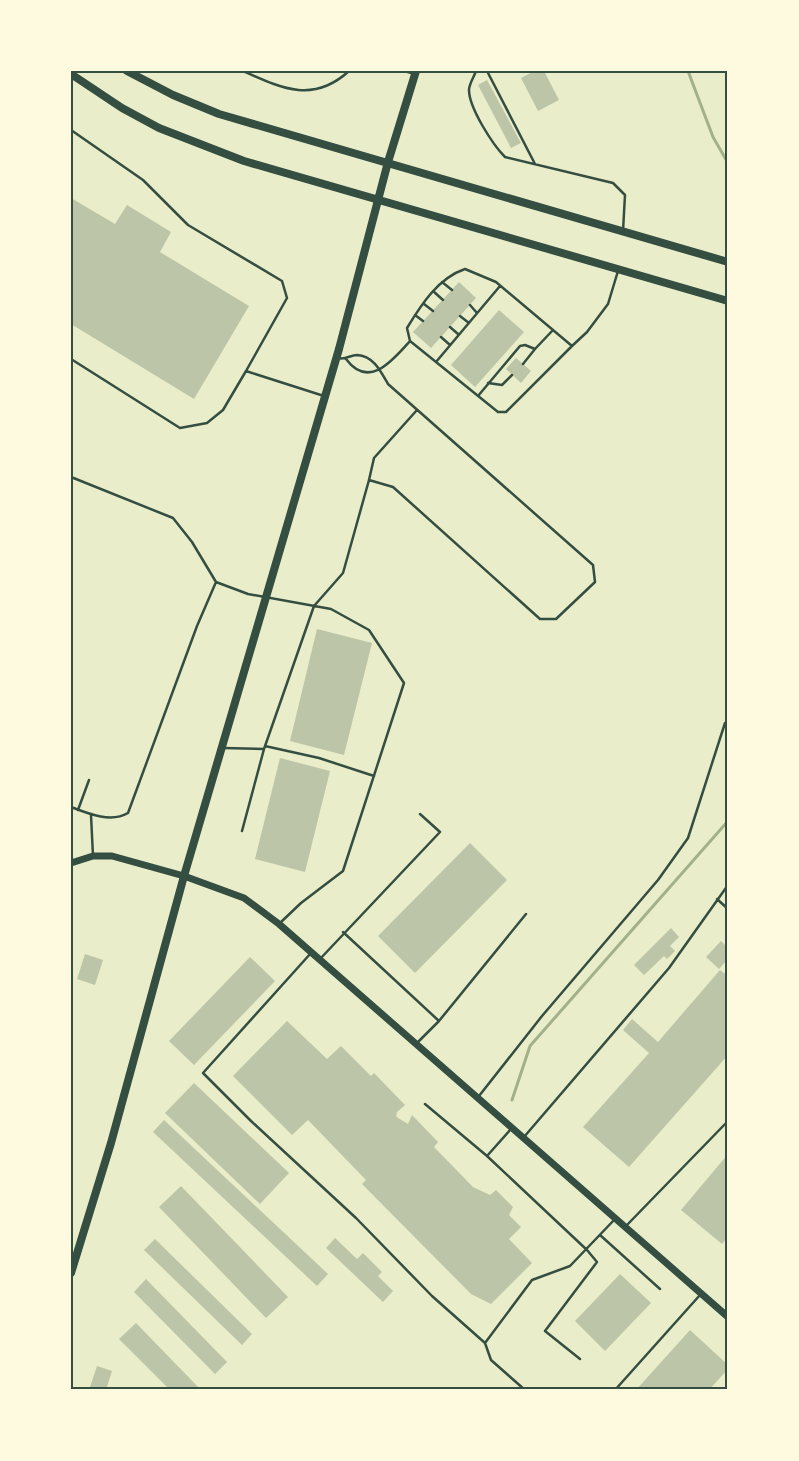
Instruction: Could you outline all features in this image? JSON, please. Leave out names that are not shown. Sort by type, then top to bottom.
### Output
[{"type":"main road","points":[[127,71],[173,95],[220,114],[728,262]]},
{"type":"main road","points":[[71,1273],[111,1143],[184,876],[267,597],[336,357],[388,162],[416,73]]},
{"type":"main road","points":[[71,74],[122,108],[184,138],[244,161],[728,301]]},
{"type":"street","points":[[71,863],[93,856],[112,856],[184,876],[244,898],[279,924],[728,1317]]},
{"type":"lane","points":[[243,71],[270,84],[293,90],[322,89],[349,71]]},
{"type":"lane","points":[[404,71],[416,73]]},
{"type":"lane","points":[[476,71],[469,90],[472,102],[494,146],[505,158],[613,183],[624,194],[624,232]]},
{"type":"lane","points":[[488,71],[535,164]]},
{"type":"lane","points":[[71,130],[143,180],[188,225],[282,281],[287,298],[222,410],[207,423],[180,428],[71,360]]},
{"type":"lane","points":[[572,346],[500,286],[465,269],[454,273],[442,282],[407,328],[410,341],[498,412],[506,412],[587,332],[608,304],[618,269]]},
{"type":"lane","points":[[442,282],[452,290]]},
{"type":"lane","points":[[436,362],[500,286]]},
{"type":"lane","points":[[434,291],[443,300]]},
{"type":"lane","points":[[424,304],[433,311]]},
{"type":"lane","points":[[470,305],[478,313]]},
{"type":"lane","points":[[416,315],[423,321]]},
{"type":"lane","points":[[460,316],[469,323]]},
{"type":"lane","points":[[450,327],[459,335]]},
{"type":"lane","points":[[522,364],[553,330]]},
{"type":"lane","points":[[441,337],[450,345]]},
{"type":"lane","points":[[336,357],[346,360],[353,368],[369,373],[387,367],[410,341]]},
{"type":"lane","points":[[478,396],[520,346],[525,345],[535,349]]},
{"type":"lane","points":[[346,360],[356,355],[371,359],[388,384],[593,566],[596,582],[556,619],[540,619],[393,487],[369,480]]},
{"type":"lane","points":[[246,371],[324,396]]},
{"type":"lane","points":[[488,383],[502,385],[512,375]]},
{"type":"lane","points":[[242,831],[264,748],[314,606],[343,573],[374,458],[417,410]]},
{"type":"lane","points":[[71,477],[172,518],[192,542],[216,582],[248,594],[331,608],[369,630],[404,683],[343,871],[301,903],[279,924]]},
{"type":"lane","points":[[71,807],[92,815],[119,818],[128,813],[197,626],[216,582]]},
{"type":"lane","points":[[478,1098],[542,1016],[658,880],[688,838],[725,723]]},
{"type":"lane","points":[[223,748],[264,748],[319,758],[374,776]]},
{"type":"lane","points":[[78,810],[89,780]]},
{"type":"lane","points":[[319,960],[343,932],[440,832],[420,814]]},
{"type":"lane","points":[[92,815],[93,856]]},
{"type":"lane","points":[[524,1137],[549,1104],[668,968],[728,885]]},
{"type":"lane","points":[[717,900],[728,909]]},
{"type":"lane","points":[[416,1044],[439,1020],[526,914]]},
{"type":"lane","points":[[343,932],[439,1020]]},
{"type":"lane","points":[[311,953],[203,1073],[251,1121],[356,1218],[432,1296],[485,1343],[491,1360],[525,1390]]},
{"type":"lane","points":[[425,1104],[487,1156],[587,1250],[597,1262],[545,1331],[580,1359]]},
{"type":"lane","points":[[625,1227],[728,1120]]},
{"type":"lane","points":[[487,1156],[512,1128]]},
{"type":"lane","points":[[485,1343],[532,1280],[570,1266],[615,1219]]},
{"type":"lane","points":[[600,1235],[660,1289]]},
{"type":"lane","points":[[615,1390],[701,1294]]},
{"type":"building","points":[[534,71],[544,71],[559,100],[538,111],[521,78]]},
{"type":"building","points":[[487,80],[521,143],[511,148],[478,85]]},
{"type":"building","points":[[71,198],[115,224],[127,205],[171,232],[160,252],[249,306],[194,399],[71,324]]},
{"type":"building","points":[[459,282],[476,298],[431,348],[413,332]]},
{"type":"building","points":[[499,310],[524,332],[475,387],[451,365]]},
{"type":"building","points":[[516,358],[531,371],[521,383],[506,369]]},
{"type":"building","points":[[317,629],[372,643],[344,755],[290,741]]},
{"type":"building","points":[[280,758],[330,771],[305,872],[255,859]]},
{"type":"building","points":[[470,843],[507,880],[415,973],[378,936]]},
{"type":"building","points":[[671,928],[679,937],[670,946],[675,951],[667,959],[664,956],[644,975],[634,965]]},
{"type":"building","points":[[721,941],[728,948],[728,959],[719,969],[706,957]]},
{"type":"building","points":[[85,954],[103,960],[95,985],[77,979]]},
{"type":"building","points":[[250,957],[275,981],[194,1065],[169,1041]]},
{"type":"building","points":[[720,970],[728,976],[728,1055],[629,1167],[583,1127],[649,1053],[623,1030],[632,1019],[658,1042]]},
{"type":"building","points":[[287,1021],[327,1059],[341,1046],[371,1076],[374,1073],[405,1105],[397,1112],[396,1116],[398,1118],[408,1124],[412,1115],[438,1142],[434,1147],[473,1187],[490,1195],[496,1190],[513,1207],[509,1215],[521,1227],[509,1239],[532,1263],[491,1304],[471,1294],[362,1184],[366,1180],[308,1120],[292,1135],[233,1076]]},
{"type":"building","points":[[194,1083],[289,1173],[260,1204],[165,1113]]},
{"type":"building","points":[[164,1120],[328,1274],[317,1286],[153,1132]]},
{"type":"building","points":[[728,1154],[728,1237],[722,1244],[681,1210]]},
{"type":"building","points":[[181,1186],[288,1297],[266,1318],[159,1207]]},
{"type":"building","points":[[335,1238],[357,1259],[363,1253],[382,1272],[378,1276],[393,1291],[383,1302],[326,1248]]},
{"type":"building","points":[[155,1239],[252,1334],[242,1345],[144,1250]]},
{"type":"building","points":[[620,1274],[651,1303],[605,1351],[575,1321]]},
{"type":"building","points":[[146,1279],[227,1362],[215,1374],[134,1292]]},
{"type":"building","points":[[136,1323],[201,1390],[170,1390],[119,1339]]},
{"type":"building","points":[[690,1330],[728,1365],[728,1369],[709,1390],[636,1390]]},
{"type":"building","points":[[97,1366],[112,1371],[106,1390],[89,1390]]},
{"type":"waterway","points":[[688,71],[713,137],[728,163]]},
{"type":"waterway","points":[[512,1100],[530,1046],[728,821]]}]
